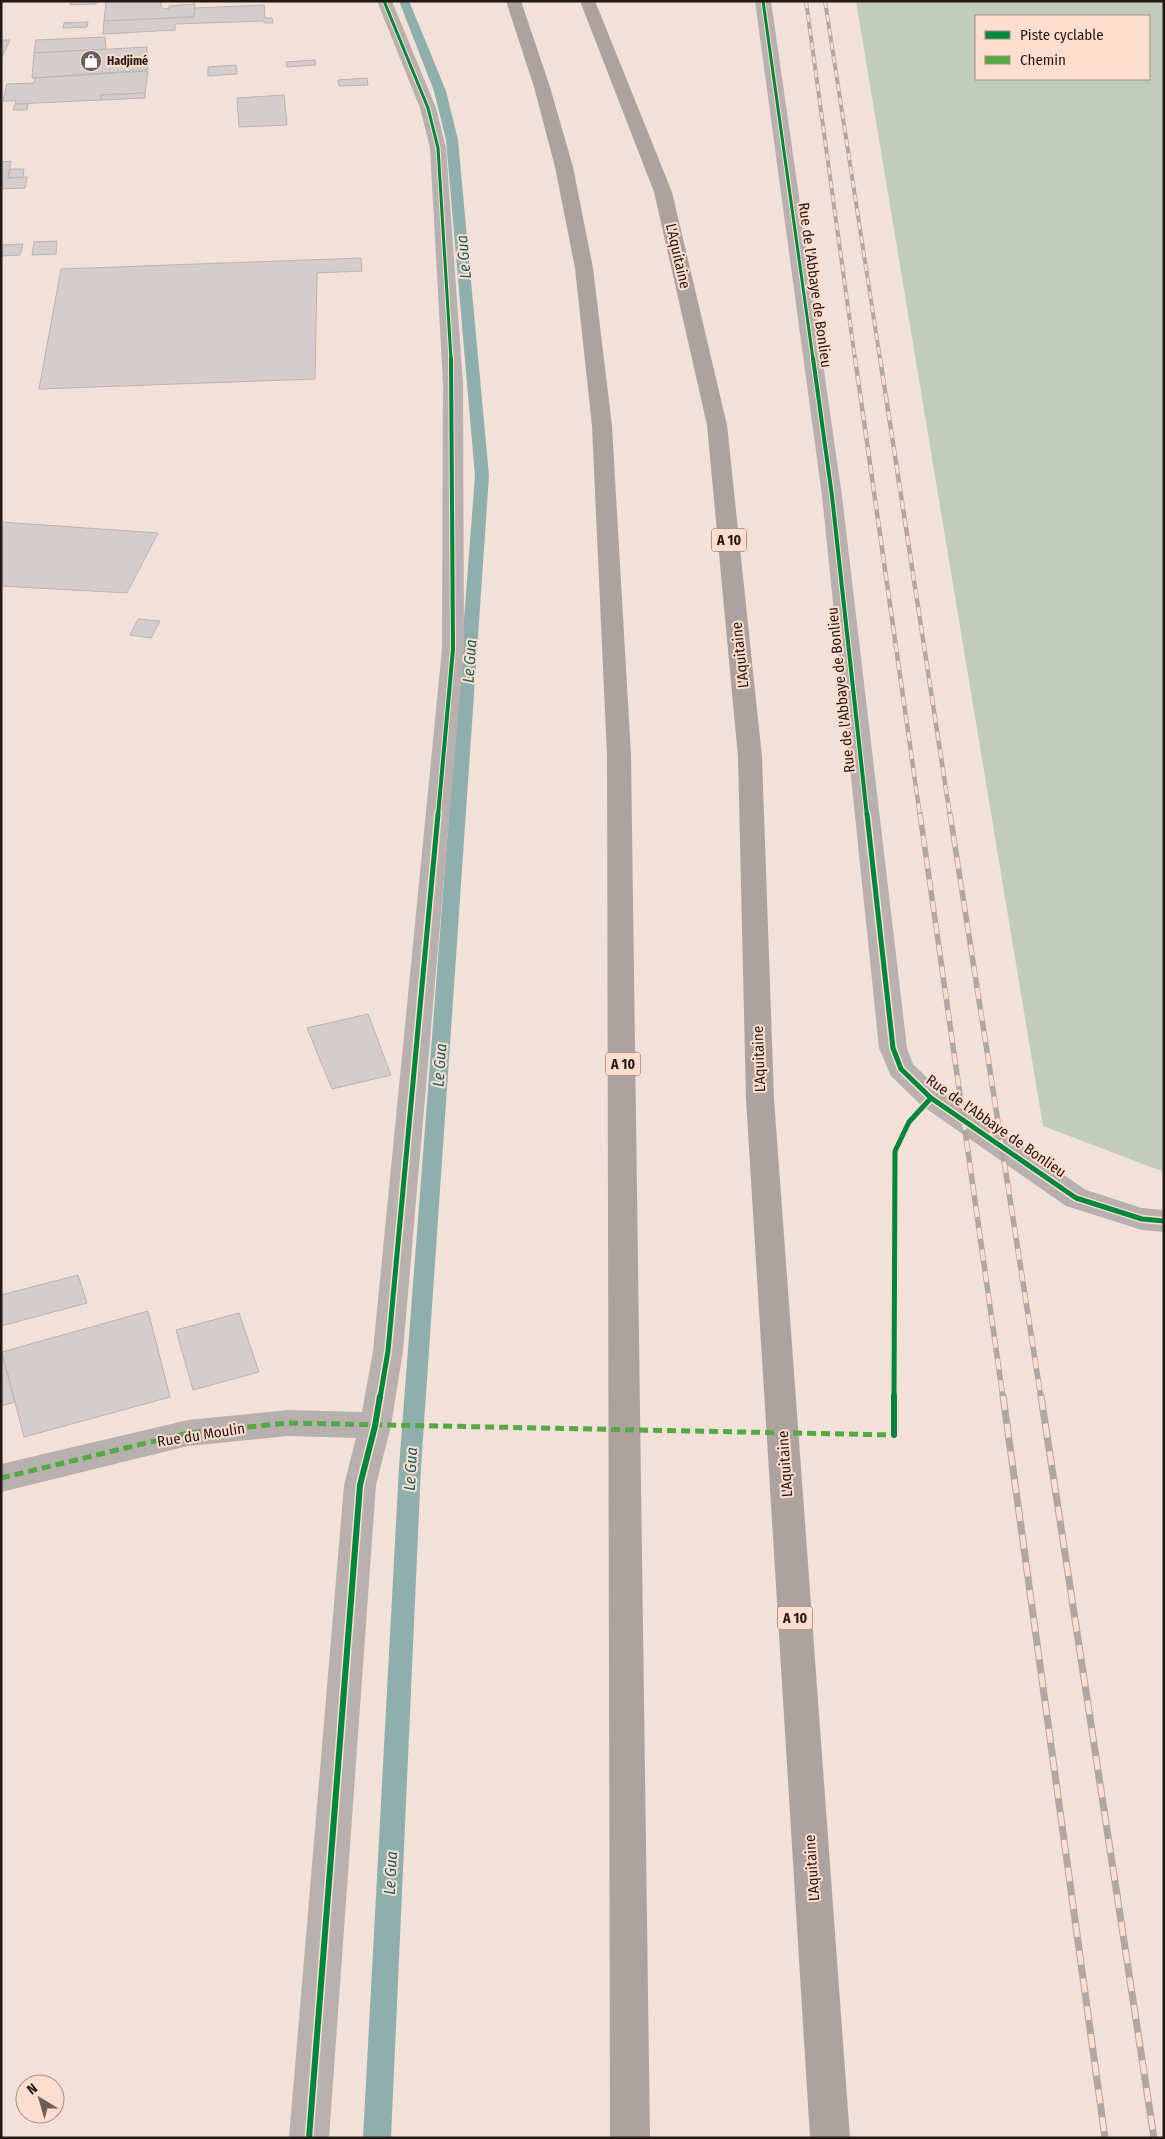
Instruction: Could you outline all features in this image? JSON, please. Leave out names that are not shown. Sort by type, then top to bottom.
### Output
[{"type":"highway","name":"A 10","points":[[513,1],[542,87],[564,167],[584,268],[602,426],[620,755],[630,2138]]},
{"type":"highway","name":"L'Aquitaine","points":[[587,1],[663,192],[717,425],[750,757],[760,1099],[830,2138]]},
{"type":"street","points":[[309,2138],[360,1485],[375,1426],[389,1342],[453,649],[453,383],[438,148],[428,108],[384,1]]},
{"type":"street","name":"Rue de l'Abbaye de Bonlieu","points":[[763,1],[832,496],[893,1048],[901,1069],[931,1098],[1076,1198],[1142,1218],[1164,1221]]},
{"type":"street","name":"Rue du Moulin","points":[[1,1478],[188,1433],[288,1423],[375,1426]]},
{"type":"green space","points":[[856,1],[1164,1],[1164,1172],[1043,1126]]},
{"type":"building","points":[[71,1],[97,1],[96,4],[70,5]]},
{"type":"building","points":[[106,1],[161,1],[161,8],[169,9],[169,6],[195,4],[194,17],[104,21]]},
{"type":"building","points":[[264,5],[265,18],[272,18],[273,23],[264,23],[264,21],[175,24],[175,30],[103,34],[104,21],[194,17],[195,8]]},
{"type":"building","points":[[88,22],[87,27],[63,28],[64,23]]},
{"type":"building","points":[[105,37],[106,49],[34,53],[36,40]]},
{"type":"building","points":[[1,40],[10,40],[2,57],[1,57]]},
{"type":"building","name":"Hadjimé","points":[[147,47],[148,70],[32,78],[34,53]]},
{"type":"building","points":[[315,60],[316,65],[287,67],[286,62]]},
{"type":"building","points":[[236,65],[237,74],[208,76],[208,67]]},
{"type":"building","points":[[148,71],[145,93],[101,95],[101,100],[15,104],[16,101],[3,101],[7,84],[34,83],[35,78]]},
{"type":"building","points":[[367,78],[368,85],[339,86],[338,80]]},
{"type":"building","points":[[145,93],[145,98],[101,100],[101,95]]},
{"type":"building","points":[[284,95],[287,125],[239,127],[237,98]]},
{"type":"building","points":[[15,104],[28,104],[27,110],[13,110]]},
{"type":"building","points":[[11,161],[8,178],[27,177],[25,188],[1,189],[1,162]]},
{"type":"building","points":[[10,169],[24,169],[23,177],[8,178]]},
{"type":"building","points":[[57,241],[56,254],[32,255],[34,242]]},
{"type":"building","points":[[23,244],[20,255],[1,256],[1,245]]},
{"type":"building","points":[[361,258],[362,271],[317,273],[315,379],[39,389],[61,269]]},
{"type":"building","points":[[1,522],[158,533],[127,593],[1,586]]},
{"type":"building","points":[[138,619],[160,621],[151,638],[130,635]]},
{"type":"building","points":[[368,1014],[391,1075],[332,1089],[307,1028]]},
{"type":"building","points":[[78,1275],[87,1303],[1,1326],[1,1295]]},
{"type":"building","points":[[148,1311],[170,1397],[24,1437],[2,1352]]},
{"type":"building","points":[[239,1313],[259,1372],[193,1390],[176,1330]]},
{"type":"building","points":[[1,1350],[15,1402],[1,1406]]},
{"type":"waterway","name":"Le Gua","points":[[377,2138],[410,1467],[482,476],[452,140],[440,91],[404,1]]},
{"type":"railway","points":[[806,1],[855,359]]},
{"type":"railway","points":[[825,1],[880,359]]},
{"type":"railway","points":[[855,358],[920,816]]},
{"type":"railway","points":[[880,358],[950,816]]},
{"type":"railway","points":[[920,814],[1003,1398]]},
{"type":"railway","points":[[950,814],[1041,1398]]},
{"type":"railway","points":[[1003,1396],[1105,2138]]},
{"type":"railway","points":[[1041,1396],[1154,2138]]},
{"type":"marked path","points":[[1,1478],[188,1433],[288,1423],[894,1435],[894,1431]]},
{"type":"cycle path","points":[[309,2138],[360,1485],[375,1426],[388,1351],[453,649],[453,383],[438,148],[428,108],[384,1]]},
{"type":"cycle path","points":[[763,1],[832,496],[893,1048],[901,1069],[931,1098],[1076,1198],[1142,1219],[1164,1221]]},
{"type":"cycle path","points":[[894,1435],[895,1151],[909,1122],[931,1098]]},
{"type":"place","name":"Hadjimé","points":[[91,61]]}]
